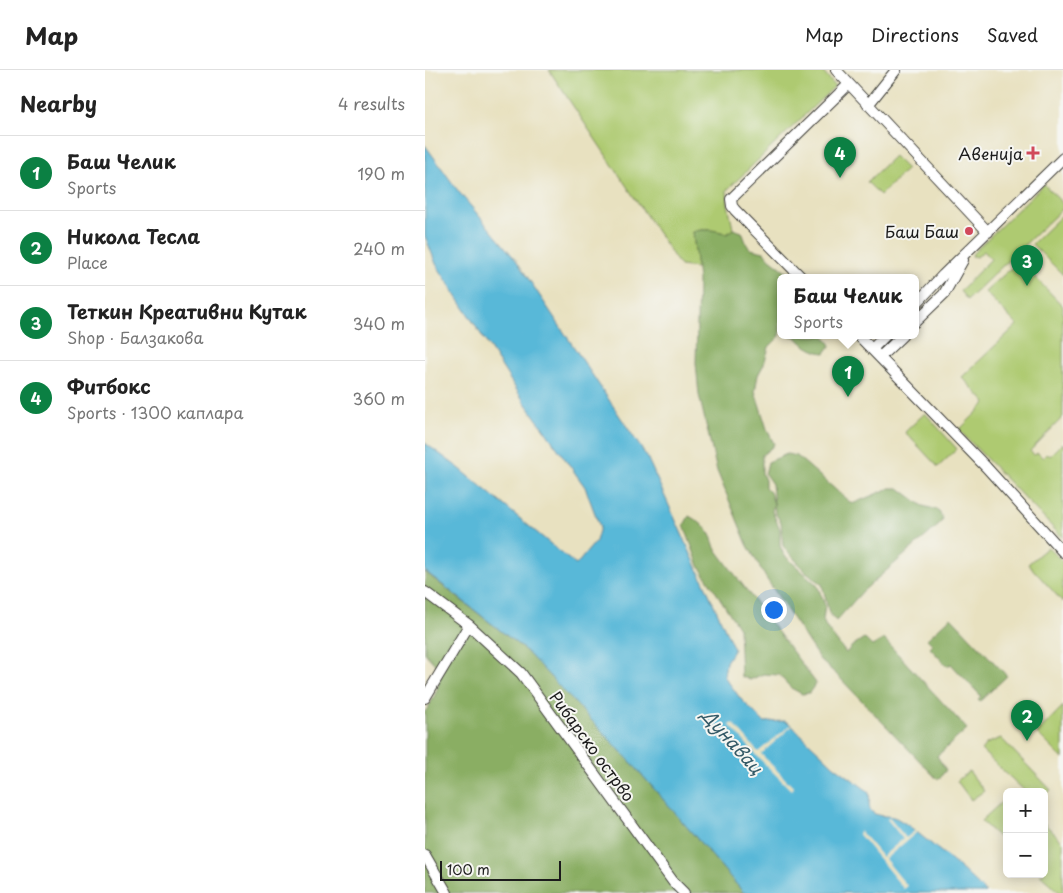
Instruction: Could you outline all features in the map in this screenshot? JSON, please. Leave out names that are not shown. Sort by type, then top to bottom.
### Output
[{"type":"street","points":[[836,70],[988,232]]},
{"type":"street","points":[[868,105],[896,70]]},
{"type":"street","points":[[798,274],[735,210],[731,199],[849,84]]},
{"type":"street","points":[[919,302],[943,275],[1063,158]]},
{"type":"street","points":[[919,318],[949,287],[969,251]]},
{"type":"street","points":[[862,339],[986,467],[1063,552]]},
{"type":"street","points":[[872,349],[882,339]]},
{"type":"street","points":[[880,358],[899,339]]},
{"type":"street","name":"Рибарско острво","points":[[425,592],[469,625],[521,673],[674,883],[684,893]]},
{"type":"street","points":[[425,698],[469,625]]},
{"type":"street","points":[[425,855],[447,893]]},
{"type":"green space","points":[[549,70],[821,70],[835,86],[727,190],[733,229],[727,234],[710,230],[693,232],[697,268],[680,266]]},
{"type":"green space","points":[[894,156],[907,169],[880,195],[867,182]]},
{"type":"green space","points":[[1044,184],[1063,204],[1063,208],[967,300],[960,291],[991,259],[984,251],[977,257],[972,256],[973,253]]},
{"type":"green space","points":[[1063,214],[1063,275],[1032,244]]},
{"type":"green space","points":[[733,229],[742,232],[747,245],[751,249],[764,252],[790,274],[777,274],[777,339],[769,347],[764,364],[758,375],[755,391],[767,429],[774,444],[762,455],[762,473],[765,487],[770,492],[774,504],[772,511],[780,529],[780,546],[784,555],[817,585],[825,605],[823,620],[826,627],[846,653],[852,646],[864,638],[872,646],[884,639],[967,729],[937,756],[946,770],[938,780],[837,675],[820,660],[766,578],[747,544],[717,471],[699,395],[696,363],[698,280],[693,232],[710,230],[727,234]]},
{"type":"green space","points":[[1019,261],[1063,306],[1063,417],[1030,451],[1034,455],[1038,453],[1043,458],[1047,453],[1050,456],[1063,443],[1063,538],[959,430],[986,403],[962,377],[1017,325],[985,292]]},
{"type":"green space","points":[[798,339],[826,339],[831,345],[825,353],[821,353]]},
{"type":"green space","points":[[925,413],[957,449],[938,467],[905,432]]},
{"type":"green space","points":[[787,454],[797,456],[852,504],[890,488],[899,488],[923,506],[938,510],[943,519],[939,525],[863,591],[836,621],[829,613],[822,584],[805,571],[783,546],[781,522],[775,513],[772,484],[765,474],[768,462]]},
{"type":"green space","points":[[689,516],[706,529],[715,548],[816,683],[809,693],[802,694],[791,688],[779,675],[763,674],[750,680],[741,676],[739,628],[699,566],[684,525]]},
{"type":"green space","points":[[1048,547],[1063,562],[1063,602],[1028,564]]},
{"type":"green space","points":[[425,572],[525,650],[630,761],[744,893],[425,893],[425,712],[436,693],[441,671],[425,653]]},
{"type":"green space","points":[[951,617],[1007,676],[980,701],[978,699],[981,696],[951,664],[947,666],[930,648],[933,645],[927,639]]},
{"type":"green space","points":[[1063,706],[1063,759],[1037,733]]},
{"type":"green space","points":[[1001,738],[1051,790],[1048,793],[1048,788],[1022,788],[981,750],[986,744]]},
{"type":"green space","points":[[969,771],[984,791],[971,800],[957,781]]},
{"type":"green space","points":[[1003,801],[1003,841],[981,821]]},
{"type":"green space","points":[[1048,827],[1063,842],[1063,893],[1060,893],[1043,878],[1048,878]]},
{"type":"water","name":"Дунавац","points":[[425,145],[459,192],[516,260],[647,457],[734,649],[726,662],[724,676],[740,698],[764,722],[785,721],[789,723],[834,766],[868,791],[869,807],[872,812],[895,818],[906,824],[951,860],[986,893],[744,893],[630,761],[525,650],[425,571],[425,443],[459,468],[576,565],[596,541],[600,527],[585,487],[523,400],[436,264],[425,236]]},
{"type":"pier","points":[[733,723],[758,752],[792,726],[761,754],[793,787],[791,790],[730,725]]},
{"type":"pier","points":[[889,818],[906,838],[916,830],[917,832],[885,859],[907,886],[904,889],[858,833],[860,831],[882,857],[903,839],[887,819]]},
{"type":"place","name":"Авенија","points":[[1033,153]]},
{"type":"place","name":"Фитбокс","points":[[840,178]]},
{"type":"place","name":"Баш Баш","points":[[969,231]]},
{"type":"place","name":"Теткин Креативни Кутак","points":[[1027,286]]},
{"type":"place","name":"Баш Челик","points":[[848,397]]},
{"type":"place","name":"Никола Тесла","points":[[1027,741]]}]
